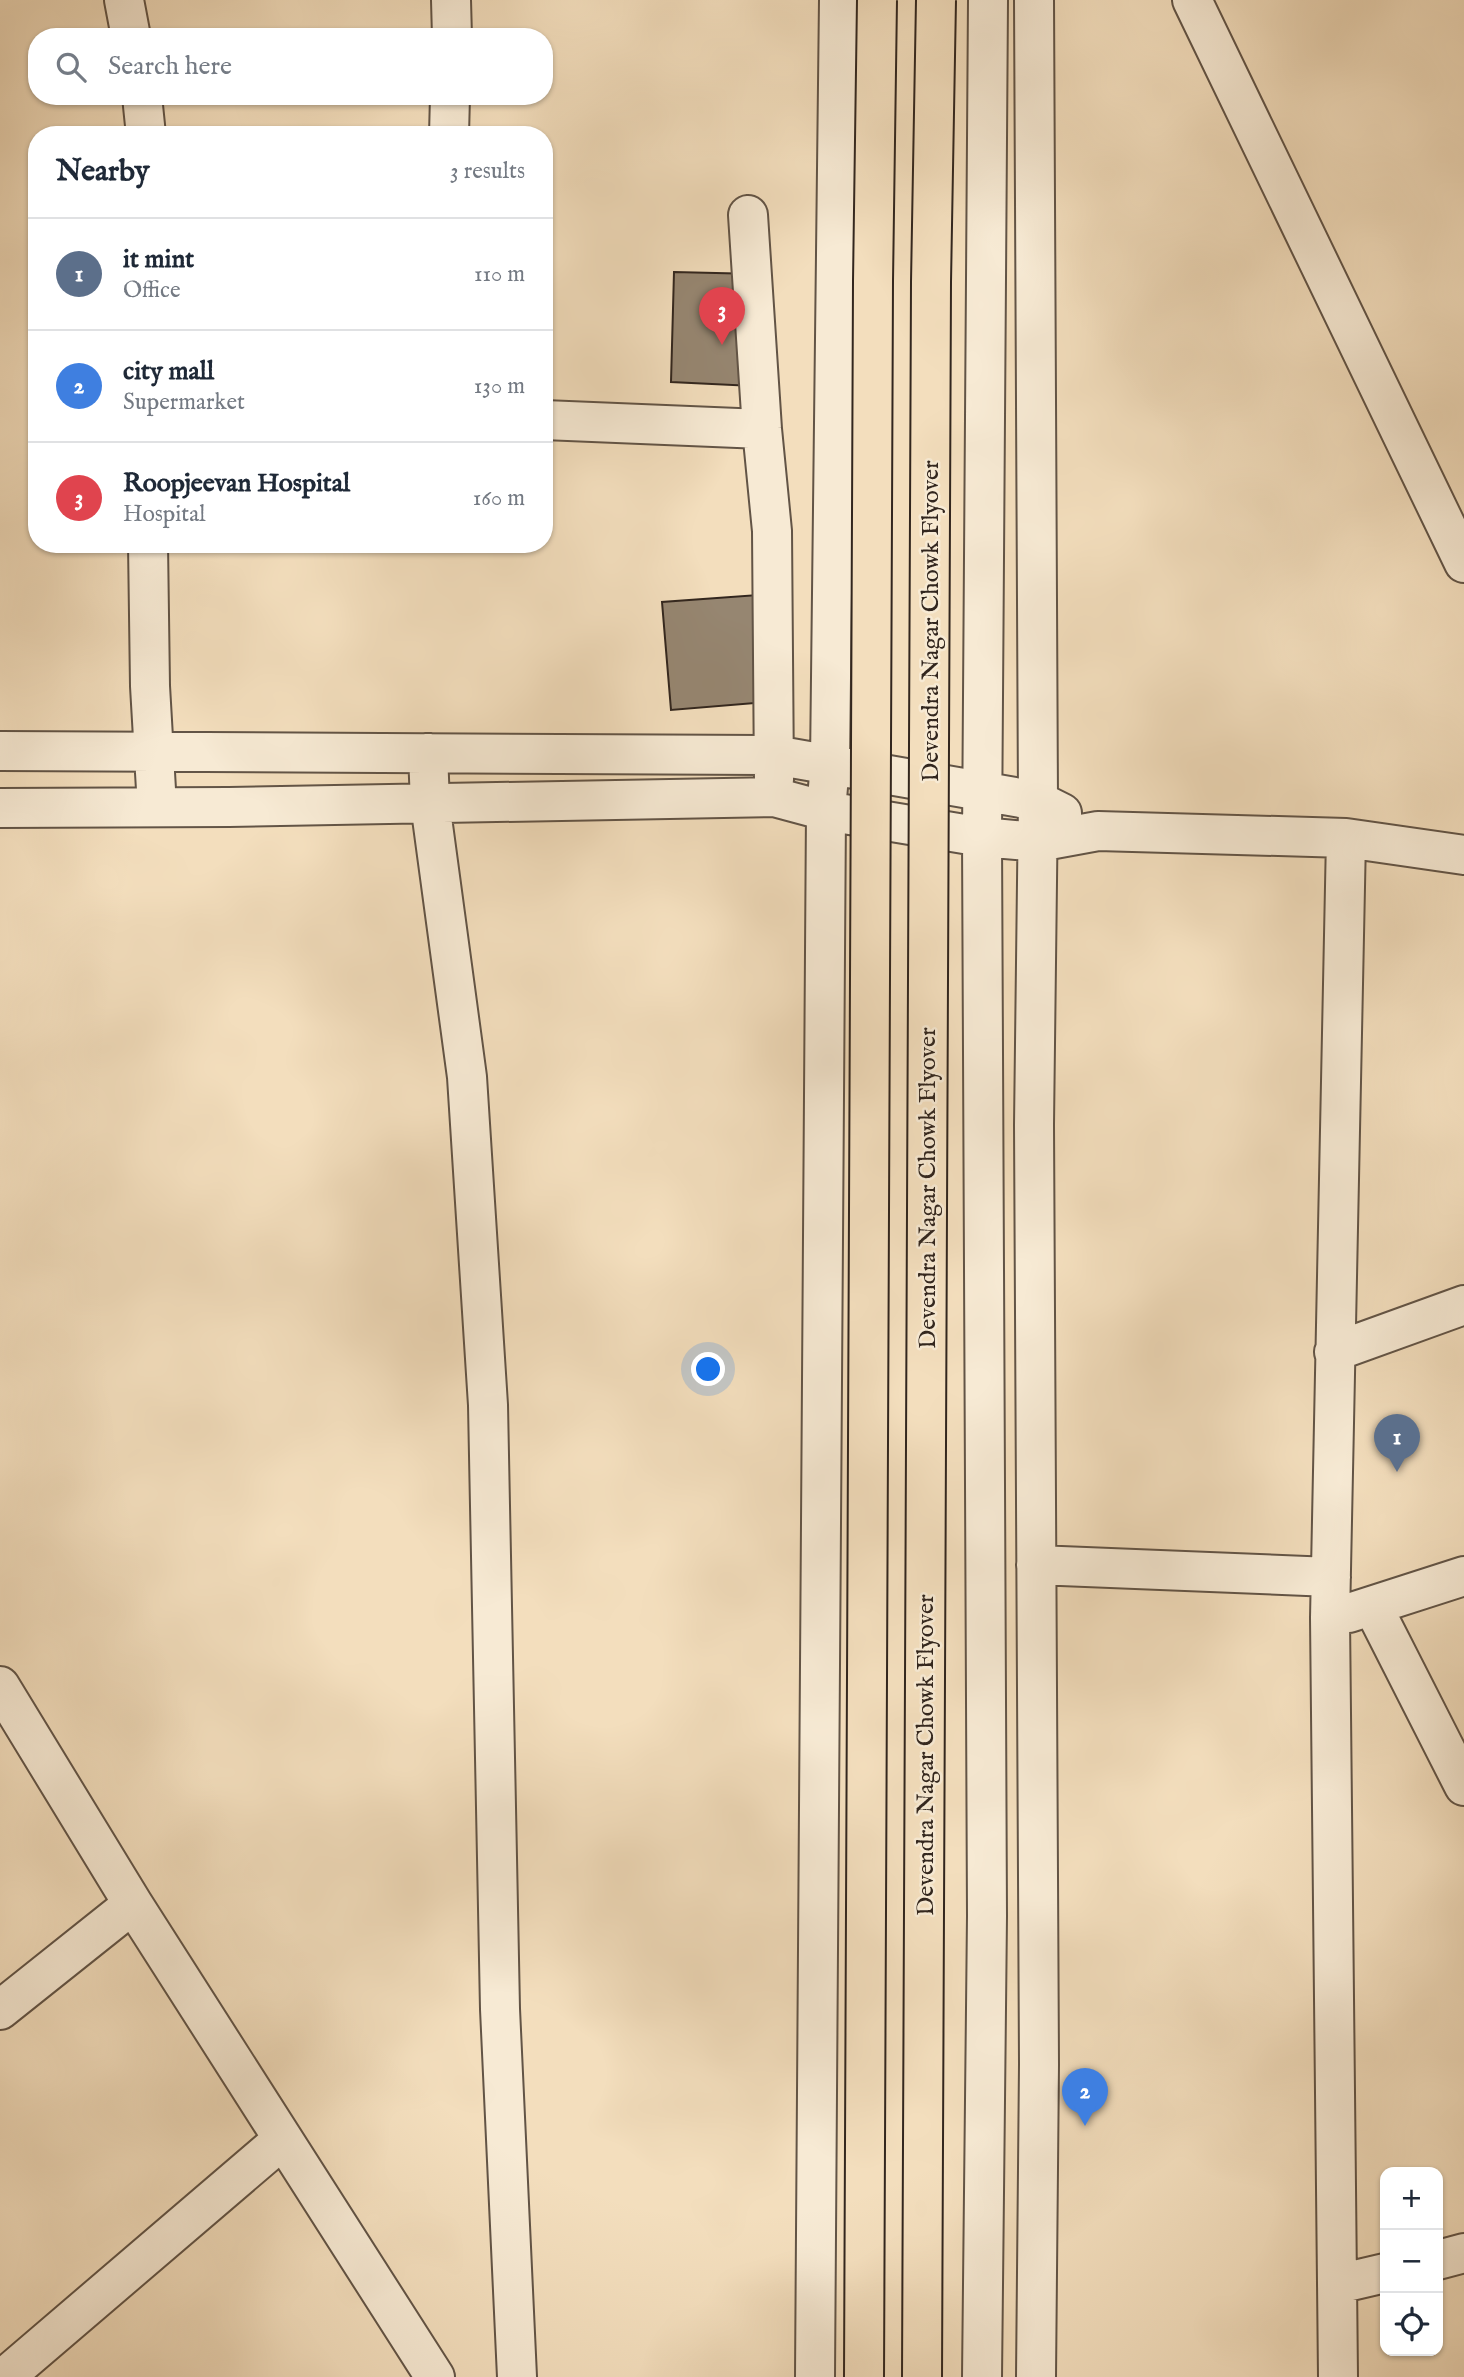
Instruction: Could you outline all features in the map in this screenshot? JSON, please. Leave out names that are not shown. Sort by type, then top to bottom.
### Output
[{"type":"highway","points":[[864,2377],[873,309],[877,0]]},
{"type":"highway","name":"Devendra Nagar Chowk Flyover","points":[[922,2377],[931,282],[936,0]]},
{"type":"street","points":[[124,0],[129,28]]},
{"type":"street","points":[[452,0],[452,28]]},
{"type":"street","points":[[815,2377],[826,811],[830,763],[839,0]]},
{"type":"street","points":[[982,2377],[987,1916],[982,791],[988,0]]},
{"type":"street","points":[[1192,0],[1464,563]]},
{"type":"street","points":[[1036,2377],[1039,2077],[1034,1125],[1045,3]]},
{"type":"street","points":[[143,105],[145,126]]},
{"type":"street","points":[[449,126],[450,105]]},
{"type":"street","points":[[748,215],[762,429],[772,531],[774,797]]},
{"type":"street","points":[[553,420],[762,429]]},
{"type":"street","points":[[148,553],[150,686],[156,752],[157,807]]},
{"type":"street","points":[[0,751],[774,755],[1038,801],[1098,831]]},
{"type":"street","points":[[428,752],[430,803],[467,1077],[488,1405],[500,2009],[517,2377]]},
{"type":"street","points":[[0,808],[774,797],[826,811],[982,837],[1038,842],[1098,831],[1346,838],[1464,855]]},
{"type":"street","points":[[1338,2377],[1330,1618],[1346,838]]},
{"type":"street","points":[[1334,1352],[1464,1305]]},
{"type":"street","points":[[1036,1565],[1331,1577]]},
{"type":"street","points":[[1330,1618],[1464,1576]]},
{"type":"street","points":[[1373,1606],[1464,1786]]},
{"type":"street","points":[[0,1686],[133,1904],[435,2377]]},
{"type":"street","points":[[0,2010],[133,1904]]},
{"type":"street","points":[[5,2377],[282,2140]]},
{"type":"street","points":[[1443,2259],[1464,2253]]},
{"type":"street","points":[[1338,2284],[1380,2274]]},
{"type":"building","points":[[674,272],[757,274],[753,386],[671,382]]},
{"type":"building","points":[[758,595],[767,702],[671,710],[662,602]]},
{"type":"place","name":"Roopjeevan Hospital","points":[[722,345]]},
{"type":"place","name":"it mint","points":[[1397,1472]]},
{"type":"place","name":"city mall","points":[[1085,2126]]}]
